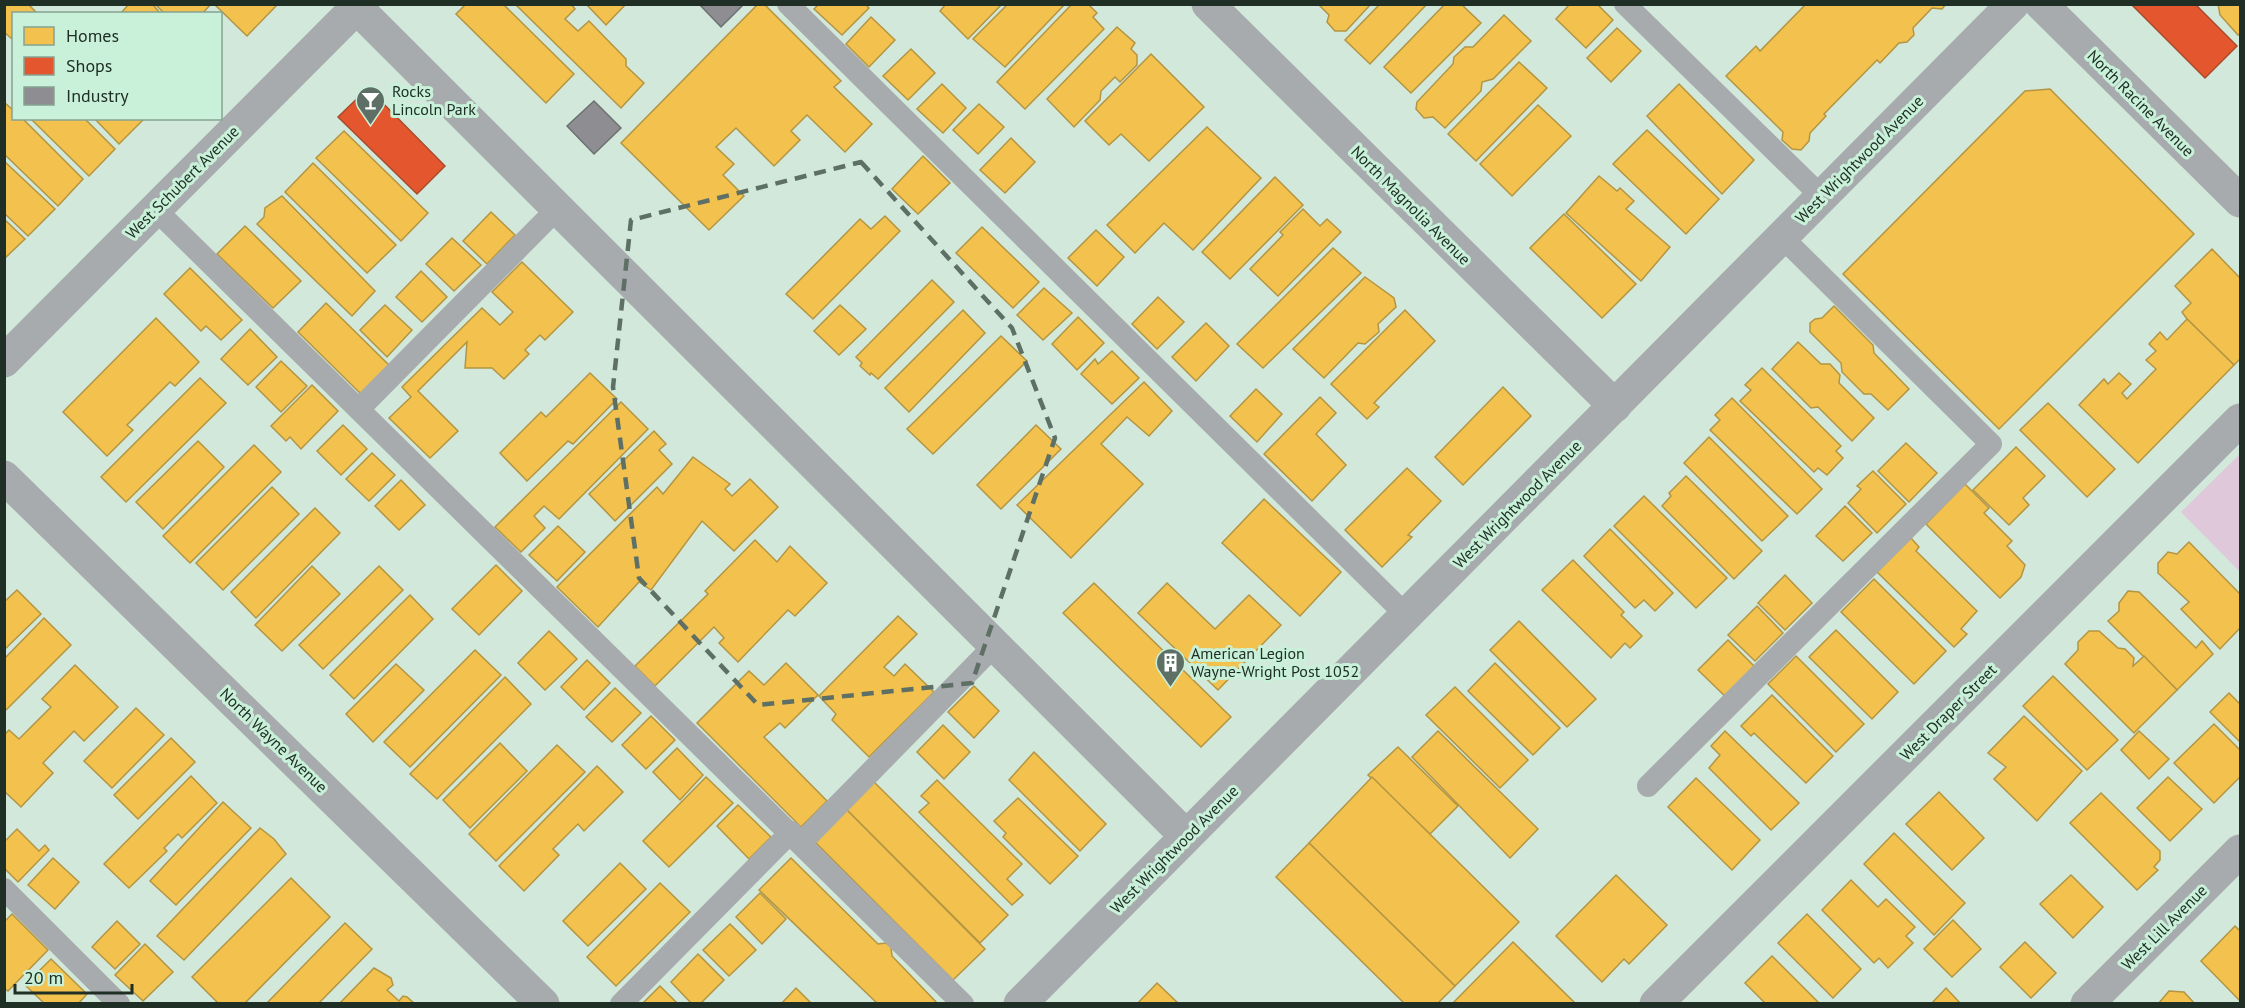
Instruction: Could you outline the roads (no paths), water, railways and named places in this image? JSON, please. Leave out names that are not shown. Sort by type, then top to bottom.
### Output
[{"type":"street","name":"North Magnolia Avenue","points":[[1208,4],[1615,406]]},
{"type":"street","name":"West Wrightwood Avenue","points":[[1020,1004],[2013,4]]},
{"type":"street","name":"North Racine Avenue","points":[[2041,4],[2241,201]]},
{"type":"street","points":[[356,6],[1186,836]]},
{"type":"street","name":"West Schubert Avenue","points":[[4,361],[356,6]]},
{"type":"street","name":"West Draper Street","points":[[1656,1004],[2241,420]]},
{"type":"street","name":"North Wayne Avenue","points":[[4,477],[543,1004]]},
{"type":"street","name":"West Lill Avenue","points":[[2087,1004],[2241,851]]},
{"type":"lane","points":[[788,4],[1406,615]]},
{"type":"lane","points":[[1625,4],[1822,196]]},
{"type":"lane","points":[[155,209],[796,837],[963,1004]]},
{"type":"lane","points":[[359,409],[557,209]]},
{"type":"lane","points":[[1648,786],[1991,444],[1782,237]]},
{"type":"lane","points":[[621,1004],[994,646]]},
{"type":"lane","points":[[4,889],[119,1004]]},
{"type":"place","name":"Rocks Lincoln Park","points":[[371,126]]},
{"type":"place","name":"American Legion Wayne-Wright Post 1052","points":[[1170,688]]}]
